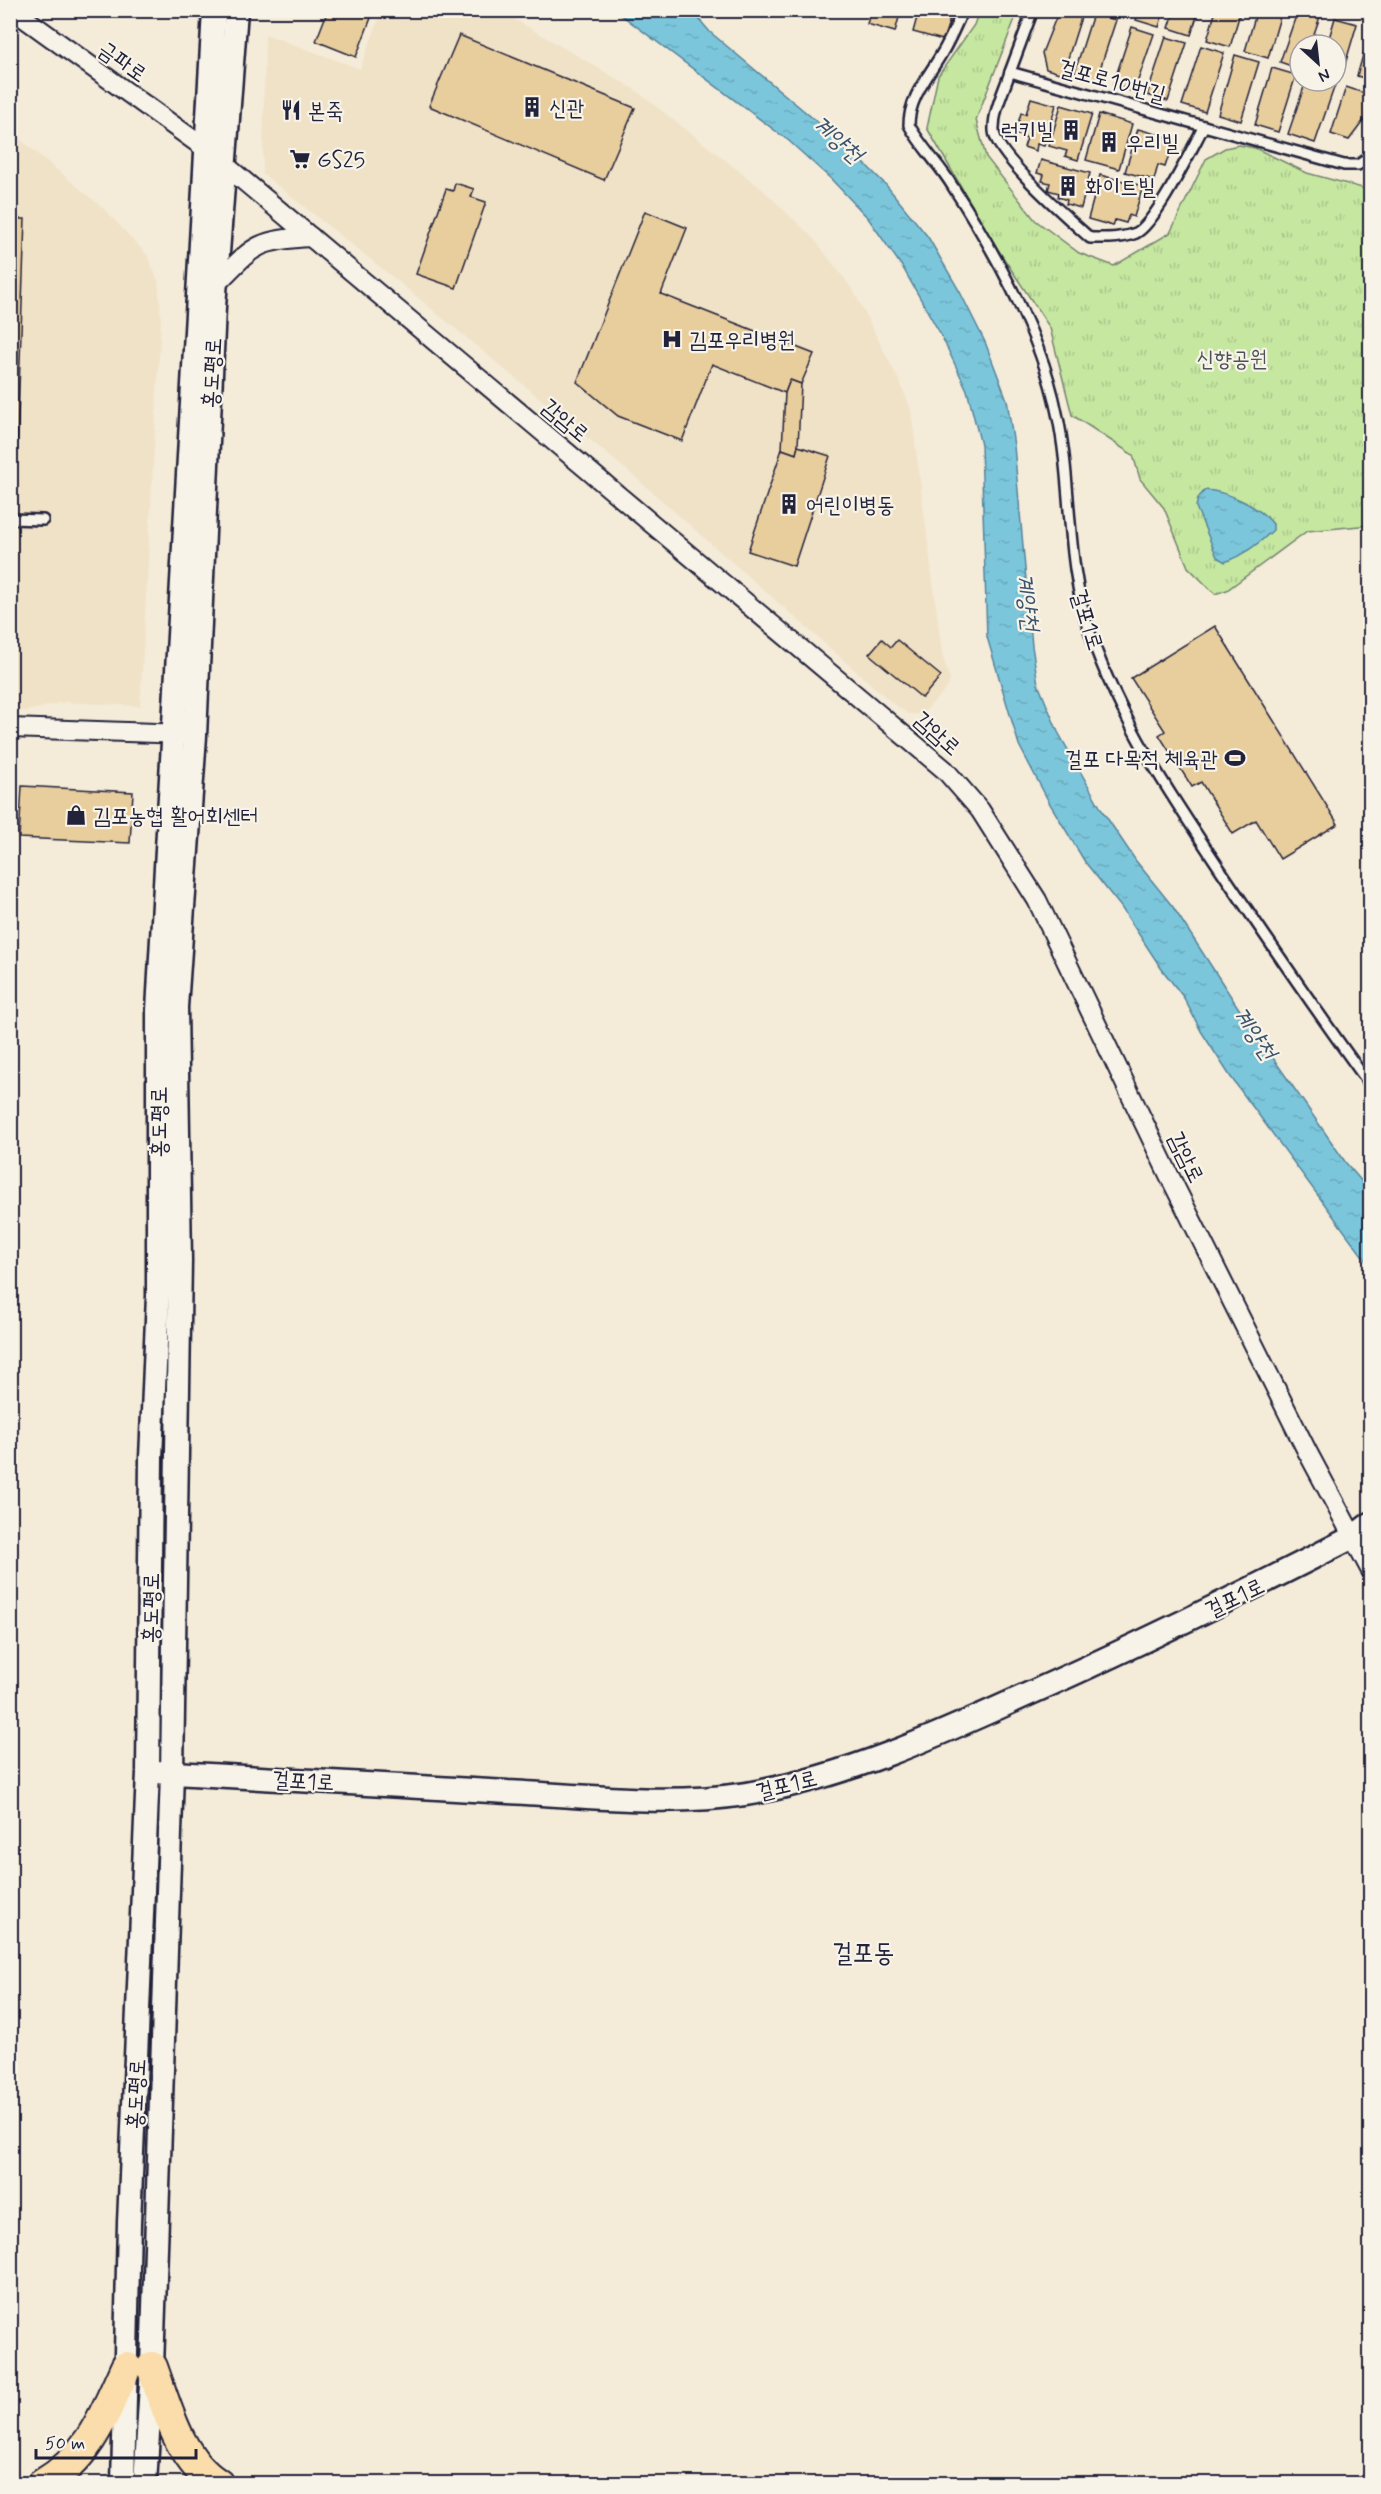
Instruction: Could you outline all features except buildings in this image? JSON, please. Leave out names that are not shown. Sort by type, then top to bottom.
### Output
[{"type":"main road","points":[[43,2484],[71,2464],[98,2431],[139,2367],[194,2462],[218,2484]]},
{"type":"street","name":"금파로","points":[[13,10],[206,149]]},
{"type":"street","name":"홍도평로","points":[[123,2484],[139,2367],[172,1773],[180,1260],[176,1007],[206,149],[214,10]]},
{"type":"street","name":"홍도평로","points":[[145,2484],[139,2367],[152,1458],[158,1296],[158,1010],[203,528],[223,164],[236,10]]},
{"type":"street","name":"감암로","points":[[206,149],[904,734],[945,770],[980,810],[1037,900],[1169,1175],[1307,1451],[1362,1531],[1371,1569]]},
{"type":"street","points":[[216,284],[245,255],[263,243],[276,239],[311,237]]},
{"type":"street","points":[[10,728],[185,734]]},
{"type":"street","name":"걸포1로","points":[[148,1772],[603,1797],[701,1800],[748,1793],[800,1782],[877,1758],[976,1718],[1138,1645],[1362,1531]]},
{"type":"lane","name":"걸포1로","points":[[963,10],[942,54],[927,74],[909,113],[909,125],[953,185],[982,234],[1036,341],[1057,411],[1063,447],[1073,564],[1089,632],[1132,731],[1202,842],[1308,999],[1371,1085]]},
{"type":"lane","points":[[1033,10],[996,113],[994,133],[1004,150],[1040,193],[1090,238],[1114,239],[1138,232],[1156,211],[1204,126]]},
{"type":"lane","name":"걸포로10번길","points":[[1010,72],[1344,165],[1358,165],[1371,156]]},
{"type":"lane","points":[[10,519],[43,520]]},
{"type":"shaded area","name":"김포우리병원","points":[[382,11],[496,11],[514,19],[634,89],[762,189],[814,239],[853,290],[902,387],[911,410],[942,654],[950,680],[948,687],[922,714],[908,714],[889,700],[635,477],[394,278],[263,174],[265,34],[360,69]]},
{"type":"shaded area","points":[[10,131],[104,209],[147,255],[158,281],[161,318],[140,706],[64,702],[27,711],[11,710]]},
{"type":"green space","name":"신향공원","points":[[979,11],[1018,11],[976,120],[986,157],[1035,220],[1079,253],[1114,266],[1170,233],[1206,159],[1225,148],[1239,145],[1255,148],[1307,173],[1370,190],[1370,525],[1307,531],[1227,590],[1215,594],[1188,567],[1164,508],[1140,479],[1133,455],[1072,415],[1050,328],[995,245],[927,128],[938,76],[974,25]]},
{"type":"water","name":"계양천","points":[[616,11],[692,11],[710,32],[853,152],[886,185],[928,237],[960,292],[985,342],[1007,400],[1014,446],[1032,646],[1038,684],[1058,732],[1103,812],[1136,861],[1173,907],[1241,1012],[1346,1163],[1370,1191],[1370,1266],[1230,1076],[1201,1031],[1184,998],[1161,968],[1121,907],[1085,862],[1050,804],[1019,745],[987,637],[981,445],[967,390],[942,337],[903,268],[868,218],[831,179],[789,141]]},
{"type":"water","points":[[1205,490],[1223,493],[1252,506],[1273,524],[1273,530],[1250,549],[1225,562],[1217,557],[1196,507],[1198,498]]},
{"type":"place","name":"신관","points":[[532,107]]},
{"type":"place","name":"본죽","points":[[291,110]]},
{"type":"place","name":"럭키빌","points":[[1071,130]]},
{"type":"place","name":"우리빌","points":[[1109,142]]},
{"type":"place","name":"GS25","points":[[300,159]]},
{"type":"place","name":"화이트빌","points":[[1068,186]]},
{"type":"place","name":"김포우리병원","points":[[672,339]]},
{"type":"place","name":"어린이병동","points":[[789,504]]},
{"type":"place","name":"걸포 다목적 체육관","points":[[1235,758]]},
{"type":"place","name":"김포농협 활어회센터","points":[[76,815]]},
{"type":"district","name":"걸포동","points":[[863,1952]]}]
